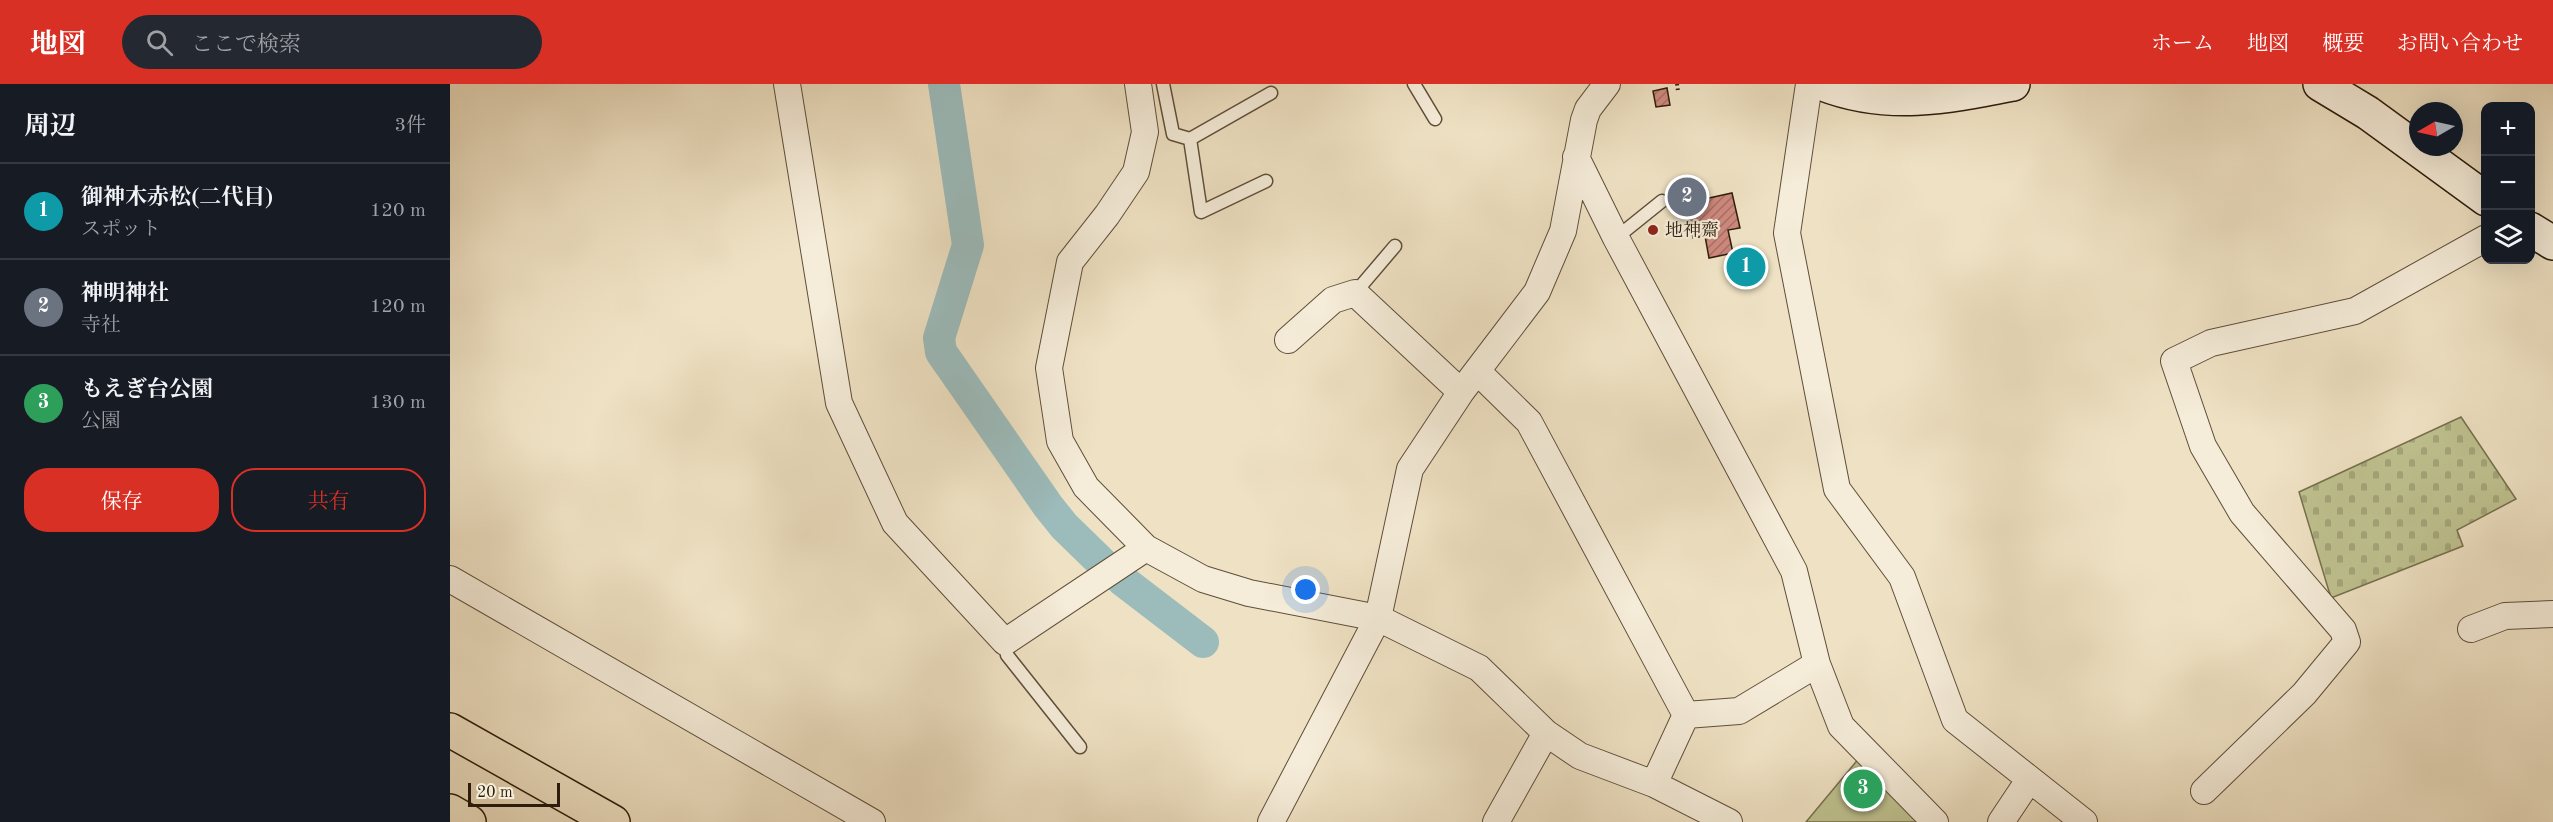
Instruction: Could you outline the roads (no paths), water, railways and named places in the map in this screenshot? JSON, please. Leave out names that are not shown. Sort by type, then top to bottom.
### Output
[{"type":"highway","points":[[450,730],[613,822]]},
{"type":"highway","points":[[450,811],[469,822]]},
{"type":"main road","points":[[1823,84],[1843,92],[1875,91],[1946,97],[2013,84]]},
{"type":"main road","points":[[2319,84],[2368,113],[2481,195]]},
{"type":"main road","points":[[2535,232],[2553,243]]},
{"type":"street","points":[[787,84],[839,403],[896,524],[1005,642],[1146,548]]},
{"type":"street","points":[[1138,84],[1145,132],[1136,172],[1107,215],[1070,262],[1049,368],[1060,441],[1086,487],[1146,548],[1212,581],[1249,592],[1378,618],[1479,668],[1546,733],[1580,756],[1654,784],[1729,822]]},
{"type":"street","points":[[1271,822],[1378,618],[1410,469],[1461,392],[1537,292],[1563,231],[1584,120],[1588,109],[1606,84]]},
{"type":"street","points":[[1809,84],[1787,233],[1837,489],[1902,577],[1955,720],[2084,822]]},
{"type":"street","points":[[1576,157],[1616,238],[1794,571],[1817,664],[1840,726],[1935,822]]},
{"type":"street","points":[[2204,791],[2304,694],[2347,642],[2343,630],[2242,513],[2203,446],[2174,361],[2211,343],[2355,311],[2481,241]]},
{"type":"street","points":[[1288,340],[1333,300],[1355,293],[1461,392]]},
{"type":"street","points":[[1478,372],[1529,422],[1686,716]]},
{"type":"street","points":[[450,579],[872,822]]},
{"type":"street","points":[[2471,629],[2505,616],[2553,614]]},
{"type":"street","points":[[1686,716],[1739,711],[1817,664]]},
{"type":"street","points":[[1654,784],[1686,716]]},
{"type":"street","points":[[1496,822],[1546,733]]},
{"type":"street","points":[[2001,822],[2029,780]]},
{"type":"lane","points":[[1163,84],[1173,134],[1190,139],[1271,93]]},
{"type":"lane","points":[[1414,84],[1435,119]]},
{"type":"lane","points":[[1190,139],[1201,212],[1266,181]]},
{"type":"lane","points":[[1616,238],[1662,201]]},
{"type":"lane","points":[[1355,293],[1395,246]]},
{"type":"lane","points":[[1005,642],[1007,655],[1080,747]]},
{"type":"waterway","points":[[944,84],[968,245],[939,338],[941,352],[1048,506],[1064,526],[1102,563]]},
{"type":"waterway","points":[[1122,580],[1203,642]]},
{"type":"place","name":"神明神社","points":[[1687,197]]},
{"type":"place","name":"地神齋","points":[[1653,230]]},
{"type":"place","name":"御神木赤松(二代目)","points":[[1746,267]]},
{"type":"place","name":"もえぎ台公園","points":[[1863,789]]}]
